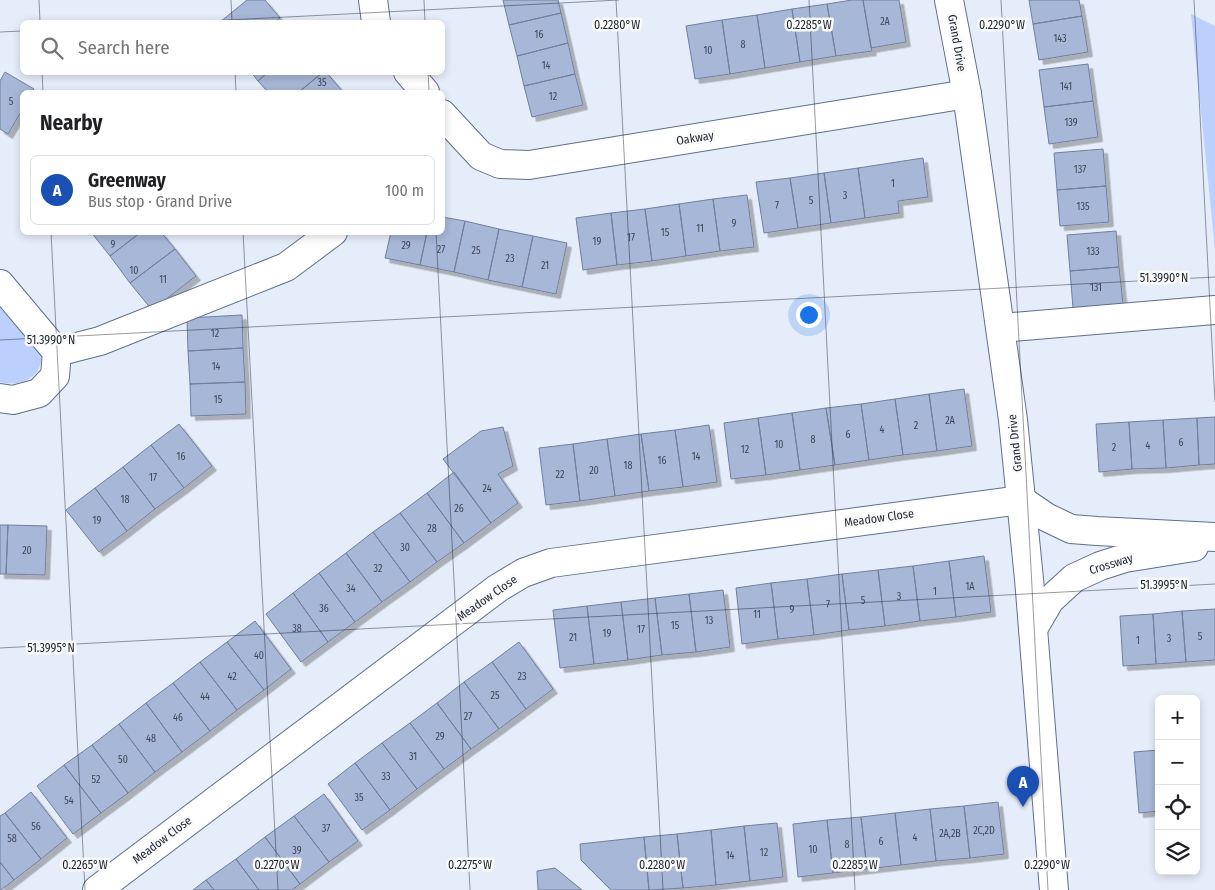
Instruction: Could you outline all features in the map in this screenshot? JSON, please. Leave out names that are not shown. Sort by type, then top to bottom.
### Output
[{"type":"street","points":[[372,0],[376,20]]},
{"type":"street","name":"Grand Drive","points":[[949,0],[967,94],[1013,420],[1033,629],[1054,890]]},
{"type":"street","points":[[411,75],[423,90]]},
{"type":"street","name":"Oakway","points":[[446,125],[481,156],[500,164],[529,165],[967,94]]},
{"type":"street","points":[[57,352],[100,340],[286,267],[329,235]]},
{"type":"street","points":[[0,284],[57,352],[55,376],[39,393],[13,400],[0,398]]},
{"type":"street","points":[[1001,328],[1215,310]]},
{"type":"street","name":"Crossway","points":[[1021,500],[1046,517],[1071,529],[1097,532],[1215,537]]},
{"type":"street","name":"Meadow Close","points":[[97,890],[498,588],[523,573],[551,562],[1021,500]]},
{"type":"street","name":"Crossway","points":[[1033,629],[1050,600],[1074,578],[1100,566],[1125,558],[1215,543]]},
{"type":"shaded area","points":[[1191,14],[1215,26],[1215,249]]},
{"type":"shaded area","points":[[0,299],[39,343],[42,351],[42,359],[38,371],[29,379],[13,384],[0,382]]},
{"type":"building","points":[[247,0],[265,0],[280,18],[277,20],[222,20]]},
{"type":"building","points":[[503,0],[558,0],[561,13],[509,25]]},
{"type":"building","points":[[863,0],[872,51],[836,56],[827,4]]},
{"type":"building","points":[[863,0],[899,0],[906,42],[871,48]]},
{"type":"building","points":[[1029,0],[1079,0],[1082,16],[1033,24]]},
{"type":"building","points":[[827,4],[836,56],[800,62],[792,9]]},
{"type":"building","points":[[792,9],[800,62],[765,68],[757,15]]},
{"type":"building","points":[[561,13],[568,43],[517,56],[509,25]]},
{"type":"building","points":[[757,15],[765,68],[730,74],[722,20]]},
{"type":"building","points":[[1082,16],[1088,52],[1039,60],[1033,24]]},
{"type":"building","points":[[722,20],[730,74],[695,79],[686,26]]},
{"type":"building","points":[[568,43],[575,74],[524,86],[517,56]]},
{"type":"building","points":[[1088,64],[1093,101],[1044,107],[1039,70]]},
{"type":"building","points":[[5,72],[34,89],[20,90],[20,113],[8,134],[0,129],[0,81]]},
{"type":"building","points":[[575,74],[583,105],[532,117],[524,86]]},
{"type":"building","points":[[253,75],[265,75],[258,81]]},
{"type":"building","points":[[265,75],[319,75],[301,90],[266,90],[258,81]]},
{"type":"building","points":[[319,75],[329,75],[341,90],[301,90]]},
{"type":"building","points":[[1093,101],[1098,137],[1049,144],[1044,107]]},
{"type":"building","points":[[1103,149],[1106,186],[1057,190],[1054,153]]},
{"type":"building","points":[[923,158],[928,197],[898,201],[899,213],[865,218],[858,168]]},
{"type":"building","points":[[858,168],[865,218],[831,223],[824,173]]},
{"type":"building","points":[[824,173],[831,223],[798,228],[790,178]]},
{"type":"building","points":[[790,178],[798,228],[764,233],[756,182]]},
{"type":"building","points":[[1106,186],[1109,222],[1060,226],[1057,190]]},
{"type":"building","points":[[747,195],[754,247],[720,251],[713,199]]},
{"type":"building","points":[[713,199],[720,251],[686,256],[679,204]]},
{"type":"building","points":[[679,204],[686,256],[652,261],[645,209]]},
{"type":"building","points":[[645,209],[652,261],[617,265],[611,213]]},
{"type":"building","points":[[611,213],[617,265],[583,270],[576,218]]},
{"type":"building","points":[[445,218],[465,221],[454,272],[420,265],[426,235],[445,235]]},
{"type":"building","points":[[465,221],[499,229],[488,280],[454,272]]},
{"type":"building","points":[[499,229],[533,236],[522,287],[488,280]]},
{"type":"building","points":[[1116,231],[1119,267],[1070,271],[1067,235]]},
{"type":"building","points":[[93,235],[137,235],[110,256]]},
{"type":"building","points":[[137,235],[163,235],[175,249],[130,283],[110,256]]},
{"type":"building","points":[[390,235],[426,235],[420,265],[385,258]]},
{"type":"building","points":[[533,236],[567,243],[556,294],[522,287]]},
{"type":"building","points":[[175,249],[196,276],[152,310],[130,283]]},
{"type":"building","points":[[1119,267],[1123,304],[1073,308],[1070,271]]},
{"type":"building","points":[[242,315],[243,348],[188,351],[187,318]]},
{"type":"building","points":[[243,348],[245,382],[190,384],[188,351]]},
{"type":"building","points":[[245,382],[246,414],[191,416],[190,384]]},
{"type":"building","points":[[964,389],[972,446],[937,451],[929,394]]},
{"type":"building","points":[[929,394],[937,451],[903,455],[895,399]]},
{"type":"building","points":[[895,399],[903,455],[869,460],[861,404]]},
{"type":"building","points":[[861,404],[869,460],[835,465],[826,408]]},
{"type":"building","points":[[826,408],[835,465],[800,470],[792,413]]},
{"type":"building","points":[[792,413],[800,470],[766,475],[758,418]]},
{"type":"building","points":[[1215,417],[1215,464],[1199,465],[1197,418]]},
{"type":"building","points":[[758,418],[766,475],[731,479],[724,423]]},
{"type":"building","points":[[1197,418],[1199,465],[1166,468],[1163,420]]},
{"type":"building","points":[[1163,420],[1166,468],[1132,469],[1129,422]]},
{"type":"building","points":[[1129,422],[1132,469],[1099,472],[1096,424]]},
{"type":"building","points":[[179,424],[212,466],[184,488],[151,445]]},
{"type":"building","points":[[709,425],[717,482],[683,487],[675,430]]},
{"type":"building","points":[[503,427],[513,466],[498,474],[518,503],[491,523],[443,459],[481,431]]},
{"type":"building","points":[[675,430],[683,487],[649,491],[641,434]]},
{"type":"building","points":[[641,434],[649,491],[615,496],[607,439]]},
{"type":"building","points":[[607,439],[615,496],[580,501],[573,444]]},
{"type":"building","points":[[573,444],[580,501],[546,505],[539,448]]},
{"type":"building","points":[[151,445],[184,488],[155,509],[123,467]]},
{"type":"building","points":[[123,467],[155,509],[127,531],[95,488]]},
{"type":"building","points":[[454,472],[491,523],[464,543],[427,493]]},
{"type":"building","points":[[95,488],[127,531],[99,552],[66,510]]},
{"type":"building","points":[[427,493],[464,543],[437,562],[400,513]]},
{"type":"building","points":[[400,513],[437,562],[410,582],[373,532]]},
{"type":"building","points":[[0,525],[8,525],[6,574],[0,574]]},
{"type":"building","points":[[8,525],[47,526],[45,575],[6,574]]},
{"type":"building","points":[[373,532],[410,582],[382,602],[346,553]]},
{"type":"building","points":[[346,553],[382,602],[355,622],[319,573]]},
{"type":"building","points":[[984,556],[991,612],[956,617],[949,561]]},
{"type":"building","points":[[949,561],[956,617],[920,621],[913,566]]},
{"type":"building","points":[[913,566],[920,621],[885,626],[878,570]]},
{"type":"building","points":[[878,570],[885,626],[849,630],[842,574]]},
{"type":"building","points":[[319,573],[355,622],[328,642],[293,593]]},
{"type":"building","points":[[842,574],[849,630],[814,635],[807,579]]},
{"type":"building","points":[[807,579],[814,635],[778,639],[771,583]]},
{"type":"building","points":[[771,583],[778,639],[742,644],[736,588]]},
{"type":"building","points":[[723,590],[730,647],[696,652],[689,594]]},
{"type":"building","points":[[293,593],[328,642],[301,662],[266,614]]},
{"type":"building","points":[[689,594],[696,652],[662,655],[655,598]]},
{"type":"building","points":[[655,598],[662,655],[628,660],[621,602]]},
{"type":"building","points":[[621,602],[628,660],[594,664],[587,606]]},
{"type":"building","points":[[587,606],[594,664],[560,668],[553,610]]},
{"type":"building","points":[[1215,609],[1215,660],[1186,662],[1182,611]]},
{"type":"building","points":[[1182,611],[1186,662],[1156,664],[1153,614]]},
{"type":"building","points":[[1153,614],[1156,664],[1123,666],[1120,616]]},
{"type":"building","points":[[255,621],[291,669],[264,690],[227,642]]},
{"type":"building","points":[[227,642],[264,690],[237,710],[200,662]]},
{"type":"building","points":[[519,642],[553,689],[526,709],[492,662]]},
{"type":"building","points":[[200,662],[237,710],[210,731],[173,683]]},
{"type":"building","points":[[492,662],[526,709],[499,729],[464,682]]},
{"type":"building","points":[[464,682],[499,729],[471,749],[437,703]]},
{"type":"building","points":[[173,683],[210,731],[182,752],[146,703]]},
{"type":"building","points":[[146,703],[182,752],[155,772],[119,724]]},
{"type":"building","points":[[437,703],[471,749],[444,769],[410,723]]},
{"type":"building","points":[[410,723],[444,769],[417,789],[382,743]]},
{"type":"building","points":[[119,724],[155,772],[128,793],[92,745]]},
{"type":"building","points":[[382,743],[417,789],[390,810],[355,763]]},
{"type":"building","points":[[92,745],[128,793],[101,813],[64,765]]},
{"type":"building","points":[[1155,750],[1155,811],[1139,813],[1134,752]]},
{"type":"building","points":[[355,763],[390,810],[362,830],[328,784]]},
{"type":"building","points":[[64,765],[101,813],[73,834],[37,786]]},
{"type":"building","points":[[31,792],[67,838],[41,859],[5,813]]},
{"type":"building","points":[[324,794],[358,841],[329,862],[294,816]]},
{"type":"building","points":[[998,802],[1004,854],[970,858],[964,806]]},
{"type":"building","points":[[964,806],[970,858],[936,861],[930,809]]},
{"type":"building","points":[[930,809],[936,861],[901,865],[895,813]]},
{"type":"building","points":[[5,813],[41,859],[14,880],[0,862],[0,816]]},
{"type":"building","points":[[895,813],[901,865],[867,869],[861,817]]},
{"type":"building","points":[[294,816],[329,862],[300,884],[265,837]]},
{"type":"building","points":[[861,817],[867,869],[833,873],[827,820]]},
{"type":"building","points":[[827,820],[833,873],[798,877],[793,824]]},
{"type":"building","points":[[777,823],[783,877],[750,881],[744,826]]},
{"type":"building","points":[[744,826],[750,881],[716,885],[711,830]]},
{"type":"building","points":[[711,830],[716,885],[683,888],[677,834]]},
{"type":"building","points":[[677,834],[683,888],[649,890],[644,837]]},
{"type":"building","points":[[265,837],[300,884],[292,890],[259,890],[236,859]]},
{"type":"building","points":[[644,837],[649,890],[611,890],[581,860],[580,844]]},
{"type":"building","points":[[236,859],[259,890],[214,890],[206,880]]},
{"type":"building","points":[[0,862],[14,880],[1,890],[0,890]]},
{"type":"building","points":[[555,868],[582,890],[538,890],[537,871]]},
{"type":"building","points":[[206,880],[214,890],[193,890]]},
{"type":"place","name":"Greenway","points":[[1023,807]]}]
